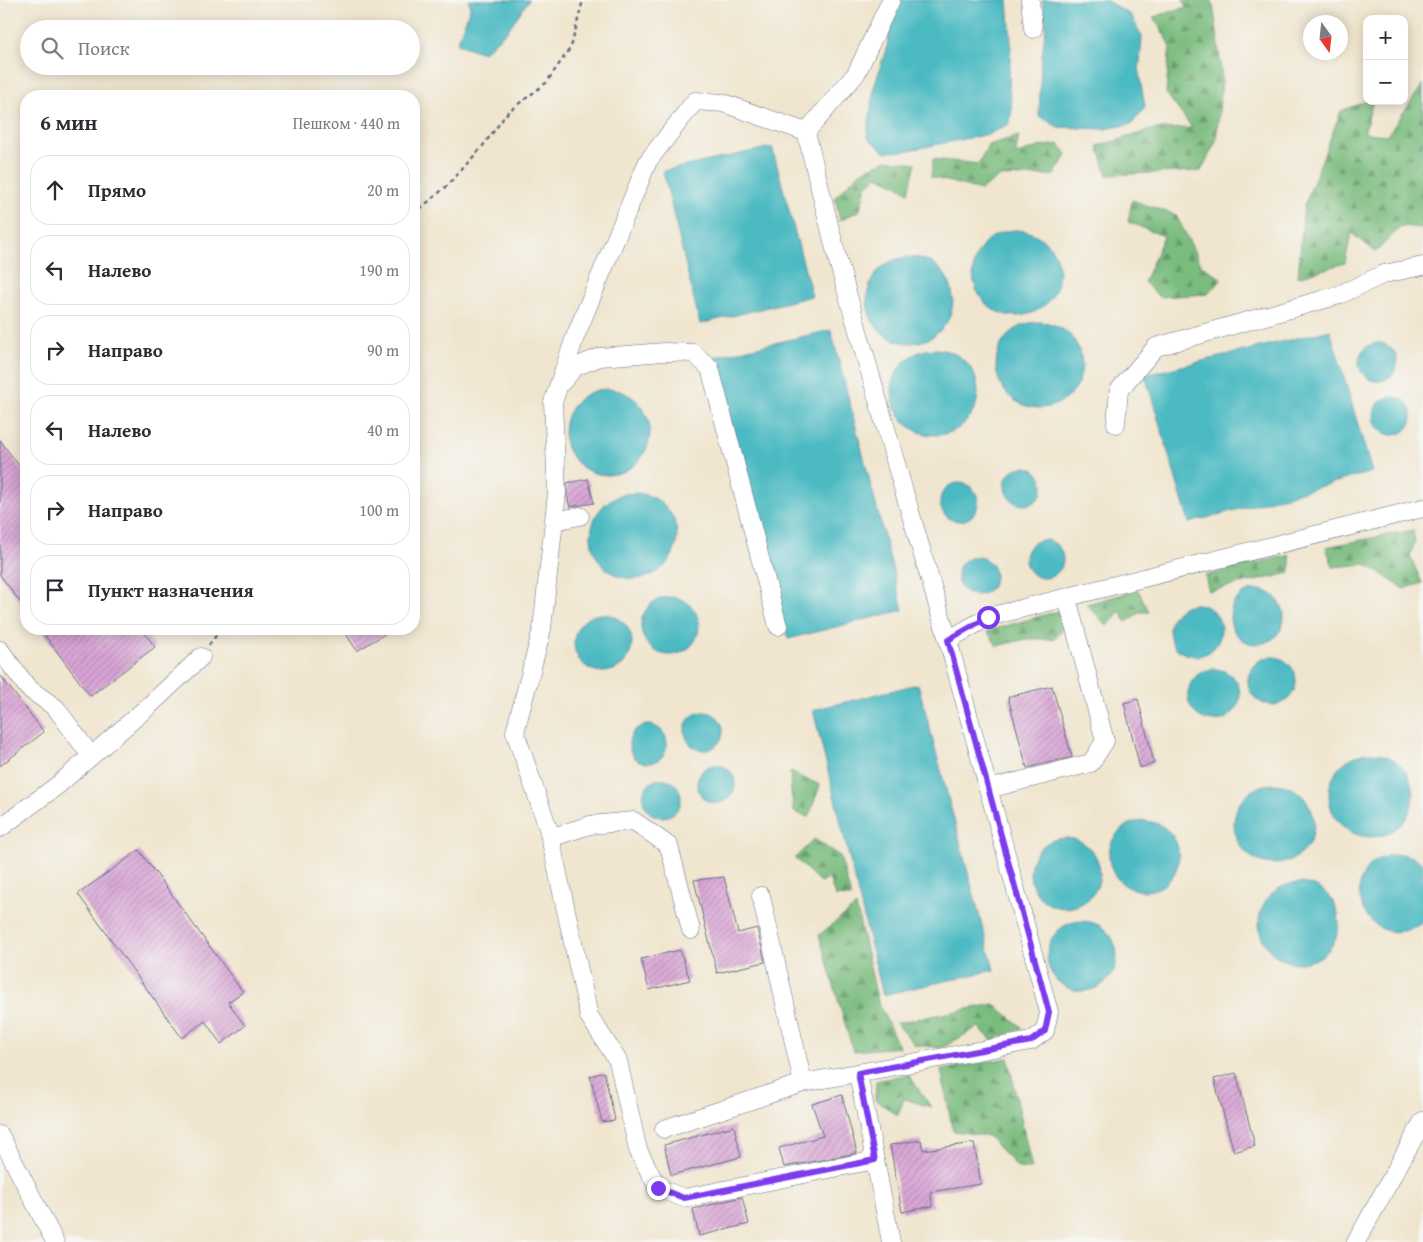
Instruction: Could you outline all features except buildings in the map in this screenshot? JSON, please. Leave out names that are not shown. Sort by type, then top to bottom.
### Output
[{"type":"street","points":[[806,132],[856,74],[891,0]]},
{"type":"street","points":[[1030,0],[1033,30]]},
{"type":"street","points":[[806,132],[723,103],[695,102],[648,161],[575,337],[553,402],[557,493],[542,629],[515,732],[548,828],[589,1016],[618,1061],[638,1150],[658,1188],[684,1198],[875,1160]]},
{"type":"street","points":[[664,1128],[803,1083],[1031,1041],[1045,1031],[1049,1012],[948,640],[902,488],[841,271],[806,132]]},
{"type":"street","points":[[1116,424],[1119,390],[1156,347],[1339,295],[1384,274],[1423,266]]},
{"type":"street","points":[[558,386],[575,367],[600,357],[664,352],[692,353],[710,368],[778,626]]},
{"type":"street","points":[[948,640],[988,617],[1423,508]]},
{"type":"street","points":[[554,521],[580,516]]},
{"type":"street","points":[[988,789],[1090,763],[1105,741],[1067,598]]},
{"type":"street","points":[[0,650],[28,688],[56,708],[91,756]]},
{"type":"street","points":[[2,823],[58,785],[202,657]]},
{"type":"street","points":[[550,838],[590,825],[634,821],[669,846],[691,930]]},
{"type":"street","points":[[761,896],[803,1083]]},
{"type":"street","points":[[858,1073],[891,1242]]},
{"type":"street","points":[[1356,1242],[1421,1127]]},
{"type":"street","points":[[0,1135],[55,1242]]},
{"type":"path","points":[[420,209],[448,185],[482,147],[508,112],[546,82],[571,47],[583,0]]},
{"type":"path","points":[[202,657],[217,635]]},
{"type":"green space","points":[[1183,0],[1212,0],[1222,80],[1216,141],[1201,171],[1107,175],[1098,146],[1154,129],[1192,128],[1166,93],[1170,44],[1153,17],[1186,7]]},
{"type":"green space","points":[[1423,84],[1423,228],[1401,226],[1376,252],[1351,233],[1345,263],[1298,277],[1304,206],[1341,111],[1363,103],[1363,105],[1372,105],[1364,133],[1388,135]]},
{"type":"green space","points":[[1019,136],[1015,155],[1038,147],[1059,144],[1067,154],[1054,175],[999,177],[981,190],[931,177],[933,159],[979,164],[988,145]]},
{"type":"green space","points":[[886,160],[916,163],[908,193],[895,184],[877,176],[866,186],[860,210],[840,221],[835,197],[860,172]]},
{"type":"green space","points":[[1132,200],[1176,215],[1201,265],[1222,279],[1208,294],[1159,297],[1144,282],[1164,236],[1128,222]]},
{"type":"green space","points":[[1413,530],[1415,541],[1410,556],[1422,583],[1404,589],[1366,564],[1333,567],[1326,547]]},
{"type":"green space","points":[[1290,555],[1290,573],[1209,591],[1205,576]]},
{"type":"green space","points":[[1138,590],[1149,612],[1140,612],[1126,622],[1120,611],[1107,626],[1087,604]]},
{"type":"green space","points":[[1059,611],[1065,627],[1054,639],[1026,639],[997,646],[987,631]]},
{"type":"green space","points":[[790,772],[820,785],[809,817],[794,812]]},
{"type":"green space","points":[[814,839],[840,856],[851,897],[835,896],[829,878],[821,883],[795,858]]},
{"type":"green space","points":[[856,906],[878,1002],[899,1047],[853,1051],[819,935]]},
{"type":"green space","points":[[994,1004],[1023,1028],[992,1040],[978,1027],[942,1048],[915,1045],[896,1023]]},
{"type":"green space","points":[[1008,1058],[1032,1169],[1018,1168],[988,1136],[953,1131],[941,1070]]},
{"type":"green space","points":[[908,1074],[931,1107],[904,1099],[898,1115],[875,1100],[876,1081]]},
{"type":"water","points":[[469,0],[529,0],[507,31],[483,53],[457,44],[470,8]]},
{"type":"water","points":[[896,0],[1008,0],[1011,41],[1009,88],[1012,110],[1009,124],[989,134],[905,151],[885,152],[867,137],[874,87],[887,46]]},
{"type":"water","points":[[1042,0],[1105,0],[1131,15],[1142,37],[1139,73],[1145,107],[1132,124],[1105,129],[1058,127],[1039,116],[1041,63],[1046,25]]},
{"type":"water","points":[[772,147],[812,296],[700,324],[663,171]]},
{"type":"water","points":[[1016,230],[1033,233],[1047,242],[1056,256],[1059,273],[1056,290],[1047,304],[1033,313],[1016,316],[999,313],[985,304],[976,290],[973,273],[976,256],[985,242],[999,233]]},
{"type":"water","points":[[910,257],[927,260],[941,269],[950,283],[953,300],[950,317],[941,331],[927,340],[910,343],[893,340],[879,331],[870,317],[867,300],[870,283],[879,269],[893,260]]},
{"type":"water","points":[[1039,322],[1056,325],[1070,334],[1079,348],[1082,365],[1079,382],[1070,396],[1056,405],[1039,408],[1022,405],[1008,396],[999,382],[996,365],[999,348],[1008,334],[1022,325]]},
{"type":"water","points":[[831,330],[903,610],[788,639],[714,357]]},
{"type":"water","points":[[1330,330],[1372,472],[1189,523],[1145,375]]},
{"type":"water","points":[[1378,343],[1392,348],[1397,362],[1392,376],[1378,381],[1364,376],[1359,362],[1364,348]]},
{"type":"water","points":[[935,349],[952,352],[966,361],[975,375],[978,392],[975,409],[966,423],[952,432],[935,435],[918,432],[904,423],[895,409],[892,392],[895,375],[904,361],[918,352]]},
{"type":"water","points":[[607,389],[624,392],[638,401],[647,415],[650,432],[647,449],[638,463],[624,472],[607,475],[590,472],[576,463],[567,449],[564,432],[567,415],[576,401],[590,392]]},
{"type":"water","points":[[1393,397],[1407,402],[1412,416],[1407,430],[1393,435],[1379,430],[1374,416],[1379,402]]},
{"type":"water","points":[[1024,467],[1038,472],[1043,486],[1038,500],[1024,505],[1010,500],[1005,486],[1010,472]]},
{"type":"water","points":[[959,483],[973,488],[978,502],[973,516],[959,521],[945,516],[940,502],[945,488]]},
{"type":"water","points":[[634,493],[651,496],[665,505],[674,519],[677,536],[674,553],[665,567],[651,576],[634,579],[617,576],[603,567],[594,553],[591,536],[594,519],[603,505],[617,496]]},
{"type":"water","points":[[1044,540],[1058,545],[1063,559],[1058,573],[1044,578],[1030,573],[1025,559],[1030,545]]},
{"type":"water","points":[[976,557],[990,562],[995,576],[990,590],[976,595],[962,590],[957,576],[962,562]]},
{"type":"water","points":[[1252,590],[1262,590],[1272,594],[1280,602],[1284,617],[1280,632],[1272,640],[1262,644],[1252,644],[1242,640],[1234,632],[1230,622],[1230,612],[1234,602],[1242,594]]},
{"type":"water","points":[[670,597],[681,599],[694,610],[699,626],[697,637],[686,650],[670,655],[659,653],[646,642],[641,626],[643,615],[654,602]]},
{"type":"water","points":[[1190,604],[1200,604],[1214,611],[1221,625],[1221,635],[1214,649],[1200,656],[1190,656],[1180,652],[1173,645],[1169,635],[1169,625],[1173,615],[1180,608]]},
{"type":"water","points":[[603,614],[614,616],[627,627],[632,643],[630,654],[619,667],[603,672],[592,670],[579,659],[574,643],[576,632],[587,619]]},
{"type":"water","points":[[1267,657],[1277,657],[1289,664],[1296,676],[1296,686],[1289,698],[1277,705],[1267,705],[1259,701],[1252,694],[1248,686],[1248,676],[1252,668],[1259,661]]},
{"type":"water","points":[[1214,669],[1228,673],[1236,681],[1240,695],[1236,709],[1228,717],[1214,721],[1200,717],[1192,709],[1188,695],[1192,681],[1200,673]]},
{"type":"water","points":[[918,684],[994,970],[883,995],[813,710]]},
{"type":"water","points":[[704,712],[718,717],[723,731],[718,745],[704,750],[690,745],[685,731],[690,717]]},
{"type":"water","points":[[648,725],[662,730],[667,744],[662,758],[648,763],[634,758],[629,744],[634,730]]},
{"type":"water","points":[[1371,753],[1394,760],[1406,772],[1413,795],[1406,818],[1394,830],[1371,837],[1348,830],[1336,818],[1329,795],[1336,772],[1348,760]]},
{"type":"water","points":[[716,765],[730,770],[735,784],[730,798],[716,803],[702,798],[697,784],[702,770]]},
{"type":"water","points":[[662,779],[676,784],[681,798],[676,812],[662,817],[648,812],[643,798],[648,784]]},
{"type":"water","points":[[1274,784],[1289,787],[1302,796],[1311,809],[1314,824],[1311,839],[1302,852],[1289,861],[1274,864],[1259,861],[1246,852],[1237,839],[1234,824],[1237,809],[1246,796],[1259,787]]},
{"type":"water","points":[[1144,821],[1157,824],[1169,831],[1176,843],[1179,856],[1176,869],[1169,881],[1157,888],[1144,891],[1131,888],[1119,881],[1112,869],[1109,856],[1112,843],[1119,831],[1131,824]]},
{"type":"water","points":[[1065,838],[1078,841],[1090,848],[1097,860],[1100,873],[1097,886],[1090,898],[1078,905],[1065,908],[1052,905],[1040,898],[1033,886],[1030,873],[1033,860],[1040,848],[1052,841]]},
{"type":"water","points":[[1403,854],[1415,858],[1423,864],[1423,922],[1402,931],[1384,929],[1370,919],[1362,904],[1360,887],[1365,871],[1379,859]]},
{"type":"water","points":[[1299,883],[1314,886],[1327,895],[1336,908],[1339,923],[1336,938],[1327,951],[1314,960],[1299,963],[1284,960],[1271,951],[1262,938],[1259,923],[1262,908],[1271,895],[1284,886]]},
{"type":"water","points":[[1082,921],[1095,924],[1107,931],[1114,943],[1117,956],[1114,969],[1107,981],[1095,988],[1082,991],[1069,988],[1057,981],[1050,969],[1047,956],[1050,943],[1057,931],[1069,924]]},
{"type":"route","points":[[658,1188],[684,1198],[875,1160],[858,1073],[1031,1041],[1045,1031],[1049,1012],[948,640],[988,617]]}]
